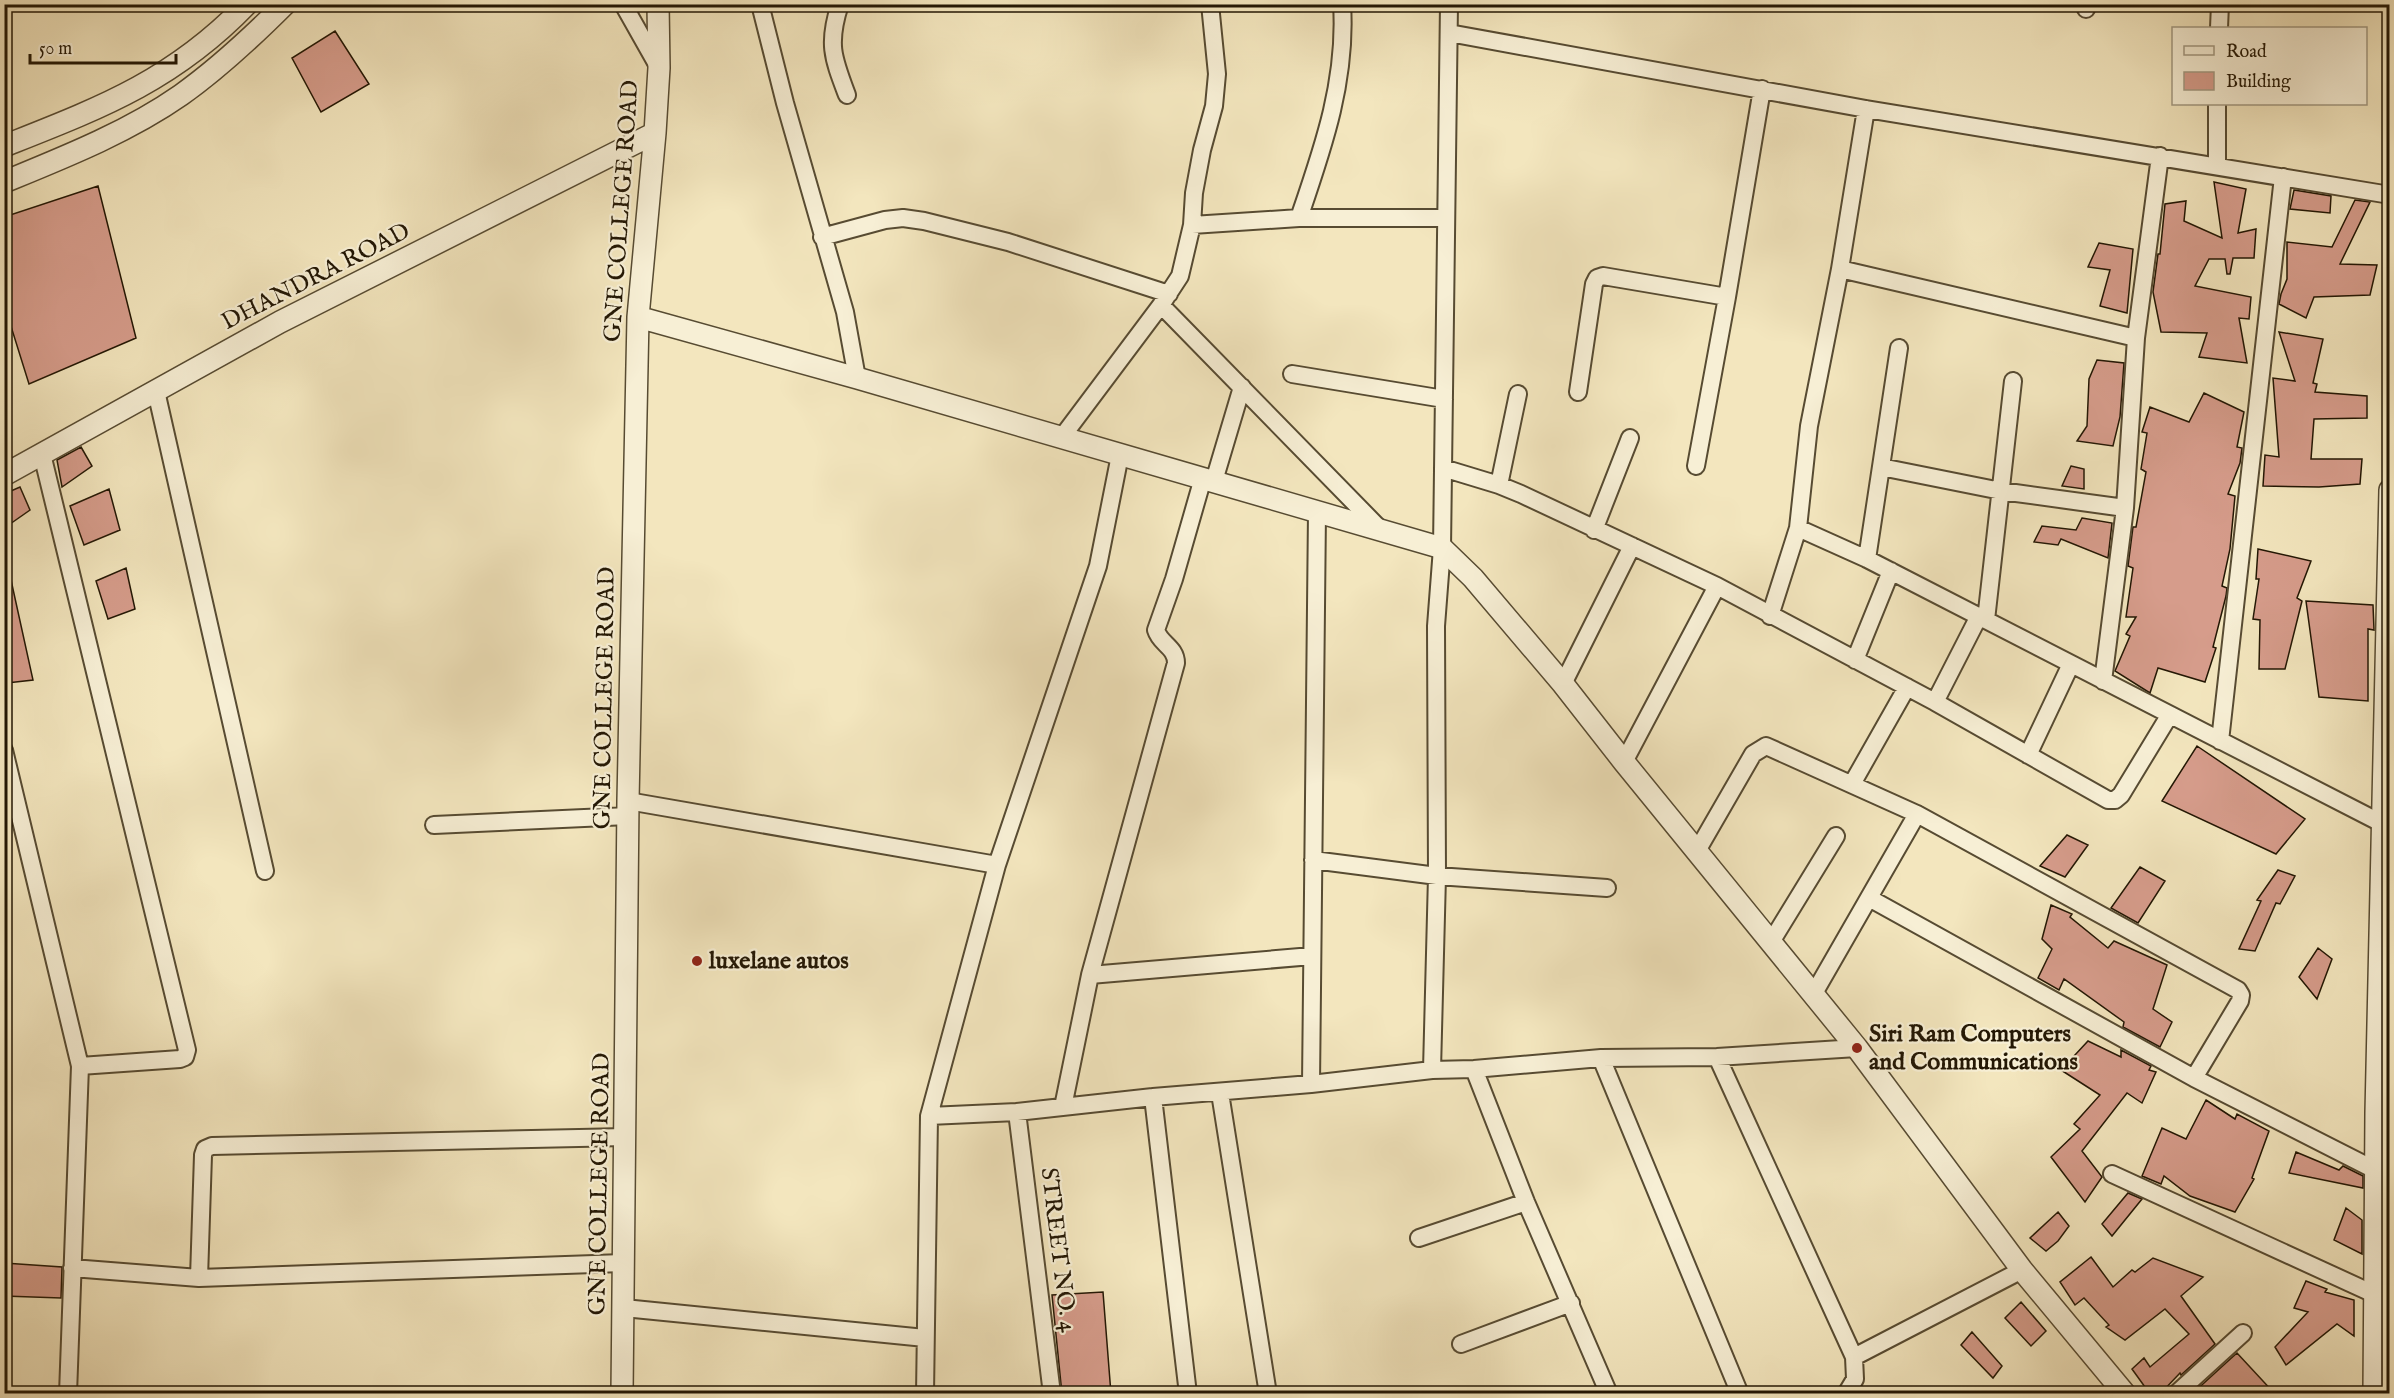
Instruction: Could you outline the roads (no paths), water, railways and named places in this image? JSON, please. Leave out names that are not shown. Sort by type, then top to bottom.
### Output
[{"type":"street","points":[[4,146],[98,109],[171,70],[211,39],[247,4]]},
{"type":"street","points":[[4,182],[65,157],[116,132],[180,96],[218,68],[285,4]]},
{"type":"street","points":[[623,4],[659,68]]},
{"type":"street","name":"GNE COLLEGE ROAD","points":[[622,1394],[628,808],[638,317],[656,132],[659,68],[658,4]]},
{"type":"street","points":[[760,4],[822,237],[845,312],[857,378]]},
{"type":"street","points":[[840,4],[832,26],[831,41],[834,61],[847,95]]},
{"type":"street","points":[[1062,437],[1180,276],[1192,225],[1194,193],[1200,160],[1214,106],[1216,74],[1210,4]]},
{"type":"street","points":[[1299,218],[1330,124],[1338,83],[1343,24],[1342,4]]},
{"type":"street","points":[[1432,1070],[1437,876],[1436,626],[1442,548],[1449,4]]},
{"type":"street","points":[[2219,27],[2220,4]]},
{"type":"street","points":[[1449,33],[1866,109],[2390,195]]},
{"type":"street","points":[[1696,466],[1762,89]]},
{"type":"street","points":[[2217,105],[2217,165]]},
{"type":"street","points":[[1770,616],[1798,528],[1809,426],[1840,269],[1866,109]]},
{"type":"street","name":"DHANDRA ROAD","points":[[4,475],[280,322],[656,132]]},
{"type":"street","points":[[2103,681],[2125,508],[2136,338],[2160,156]]},
{"type":"street","points":[[2220,741],[2283,177]]},
{"type":"street","points":[[822,237],[885,220],[903,218],[924,221],[1008,242],[1165,299],[1242,387],[1380,529]]},
{"type":"street","points":[[1192,225],[1299,218],[1446,218]]},
{"type":"street","points":[[1840,269],[2136,338]]},
{"type":"street","points":[[1578,392],[1594,284],[1597,278],[1603,276],[1727,297]]},
{"type":"street","points":[[638,317],[857,378],[1442,548],[1473,578],[1563,684],[1857,1048],[2022,1270],[2125,1394]]},
{"type":"street","points":[[1868,559],[1899,348]]},
{"type":"street","points":[[1292,374],[1444,399]]},
{"type":"street","points":[[1935,702],[1982,618],[2001,491],[2013,381]]},
{"type":"street","points":[[1063,1107],[1090,975],[1176,663],[1174,652],[1156,630],[1242,387]]},
{"type":"street","points":[[156,391],[265,871]]},
{"type":"street","points":[[1499,485],[1518,394]]},
{"type":"street","points":[[1594,530],[1629,438]]},
{"type":"street","points":[[42,454],[187,1050],[185,1057],[180,1059],[80,1066]]},
{"type":"street","points":[[925,1394],[929,1116],[997,865],[1098,566],[1120,455]]},
{"type":"street","points":[[1443,468],[1499,485],[1717,586],[1935,702],[2108,800],[2115,800],[2121,795],[2169,716]]},
{"type":"street","points":[[1881,468],[2001,491],[2125,508]]},
{"type":"street","points":[[2374,1394],[2380,900],[2390,490]]},
{"type":"street","points":[[1311,1084],[1317,512]]},
{"type":"street","points":[[1798,528],[1868,559],[2169,716],[2383,824]]},
{"type":"street","points":[[1563,684],[1632,546]]},
{"type":"street","points":[[1855,660],[1891,571]]},
{"type":"street","points":[[1624,762],[1717,586]]},
{"type":"street","points":[[2028,754],[2071,664]]},
{"type":"street","points":[[1852,784],[1906,687]]},
{"type":"street","points":[[1697,851],[1753,754],[1766,746],[1774,748],[1917,814],[2238,990],[2241,995],[2240,1000],[2194,1078]]},
{"type":"street","points":[[4,750],[80,1066],[68,1394]]},
{"type":"street","points":[[434,825],[628,808],[997,865]]},
{"type":"street","points":[[1813,995],[1917,814]]},
{"type":"street","points":[[1771,942],[1836,836]]},
{"type":"street","points":[[1313,860],[1437,876],[1607,888]]},
{"type":"street","points":[[1869,898],[2194,1078],[2377,1171]]},
{"type":"street","points":[[1090,975],[1312,956]]},
{"type":"street","points":[[929,1116],[1017,1112],[1432,1070],[1474,1069],[1601,1058],[1717,1057],[1857,1048]]},
{"type":"street","points":[[1717,1057],[1854,1357],[1855,1380],[1846,1394]]},
{"type":"street","points":[[1601,1058],[1740,1394]]},
{"type":"street","points":[[1474,1069],[1526,1202],[1609,1394]]},
{"type":"street","points":[[1220,1093],[1268,1394]]},
{"type":"street","points":[[1153,1097],[1188,1394]]},
{"type":"street","name":"STREET NO. 4","points":[[1017,1112],[1052,1394]]},
{"type":"street","points":[[199,1278],[203,1155],[205,1149],[212,1146],[626,1137]]},
{"type":"street","points":[[2112,1174],[2376,1295]]},
{"type":"street","points":[[1419,1238],[1526,1202]]},
{"type":"street","points":[[72,1268],[199,1278],[623,1263]]},
{"type":"street","points":[[1854,1357],[2022,1270]]},
{"type":"street","points":[[1461,1344],[1571,1303]]},
{"type":"street","points":[[624,1308],[925,1338]]},
{"type":"street","points":[[2176,1394],[2242,1333]]},
{"type":"place","name":"luxelane autos","points":[[697,961]]},
{"type":"place","name":"Siri Ram Computers and Communications","points":[[1857,1048]]}]
